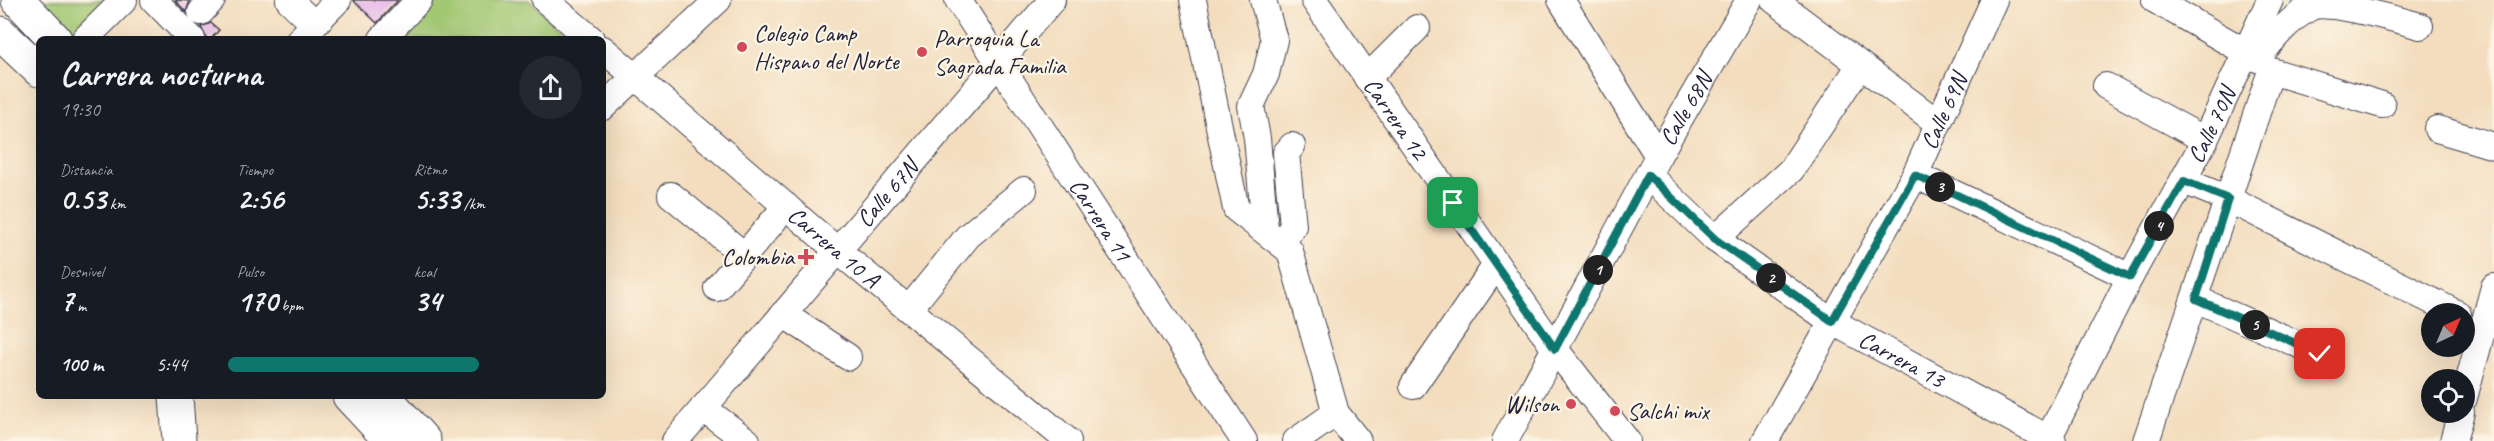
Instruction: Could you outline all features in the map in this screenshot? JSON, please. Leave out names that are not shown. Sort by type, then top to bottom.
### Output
[{"type":"main road","points":[[18,0],[52,36]]},
{"type":"main road","points":[[0,33],[36,67]]},
{"type":"main road","points":[[176,399],[179,441]]},
{"type":"main road","points":[[352,399],[392,441]]},
{"type":"main road","points":[[387,399],[424,441]]},
{"type":"street","points":[[88,36],[124,0]]},
{"type":"street","points":[[154,0],[189,36]]},
{"type":"street","points":[[289,0],[307,31],[338,0]]},
{"type":"street","points":[[385,36],[418,0]]},
{"type":"street","points":[[545,0],[587,36]]},
{"type":"street","points":[[606,104],[718,0]]},
{"type":"street","name":"Carrera 11","points":[[958,0],[1244,441]]},
{"type":"street","name":"Calle 67N","points":[[675,441],[1052,0]]},
{"type":"street","points":[[1193,0],[1236,209],[1290,251],[1336,413],[1358,441]]},
{"type":"street","points":[[1263,0],[1274,40],[1272,58],[1251,106],[1273,236]]},
{"type":"street","name":"Carrera 12","points":[[1314,0],[1555,349],[1627,441]]},
{"type":"street","name":"Carrera 13","points":[[1561,0],[1653,165],[1715,239],[1832,321],[2050,440]]},
{"type":"street","name":"Calle 68N","points":[[1505,441],[1653,165],[1749,0]]},
{"type":"street","points":[[1774,0],[1938,123]]},
{"type":"street","name":"Calle 69N","points":[[1765,441],[1915,175],[1994,0]]},
{"type":"street","points":[[2155,0],[2258,60],[2382,105]]},
{"type":"street","name":"Calle 70N","points":[[2050,440],[2130,277],[2205,140],[2258,60],[2270,0]]},
{"type":"street","points":[[2146,441],[2228,199],[2258,60],[2277,34],[2313,6],[2339,5],[2420,26]]},
{"type":"street","points":[[1366,78],[1417,28]]},
{"type":"street","name":"Carrera 10 A","points":[[606,52],[837,250],[1068,441]]},
{"type":"street","points":[[1715,239],[1791,170],[1860,65]]},
{"type":"street","points":[[2106,86],[2205,140]]},
{"type":"street","points":[[2437,129],[2494,146]]},
{"type":"street","points":[[1273,236],[1293,226],[1286,153],[1292,146]]},
{"type":"street","points":[[1915,175],[2130,277]]},
{"type":"street","points":[[2184,181],[2228,199],[2436,303]]},
{"type":"street","points":[[909,309],[968,236],[1024,190]]},
{"type":"street","points":[[670,195],[744,255]]},
{"type":"street","points":[[717,288],[786,206]]},
{"type":"street","points":[[1413,386],[1496,265]]},
{"type":"street","points":[[2470,369],[2480,325],[2494,287]]},
{"type":"street","points":[[2196,299],[2320,354]]},
{"type":"street","points":[[783,314],[848,357]]},
{"type":"street","points":[[703,408],[747,441]]},
{"type":"street","points":[[1296,441],[1336,413]]},
{"type":"street","points":[[2453,441],[2458,423]]},
{"type":"green space","points":[[26,0],[116,0],[83,36],[59,36]]},
{"type":"green space","points":[[433,0],[529,0],[570,36],[400,36]]},
{"type":"building","points":[[175,0],[190,1],[186,12]]},
{"type":"building","points":[[353,0],[398,0],[377,23]]},
{"type":"building","points":[[211,23],[219,30],[214,36],[206,36],[201,27]]},
{"type":"place","name":"Colegio Camp Hispano del Norte","points":[[742,47]]},
{"type":"place","name":"Parroquia La Sagrada Familia","points":[[922,52]]},
{"type":"place","name":"Colombia","points":[[806,257]]},
{"type":"place","name":"Wilson","points":[[1571,404]]},
{"type":"place","name":"Salchi mix","points":[[1615,411]]},
{"type":"route","points":[[1453,203],[1555,349],[1648,175],[1715,239],[1832,321],[1915,175],[2130,277],[2184,181],[2228,199],[2196,299],[2320,354]]}]
